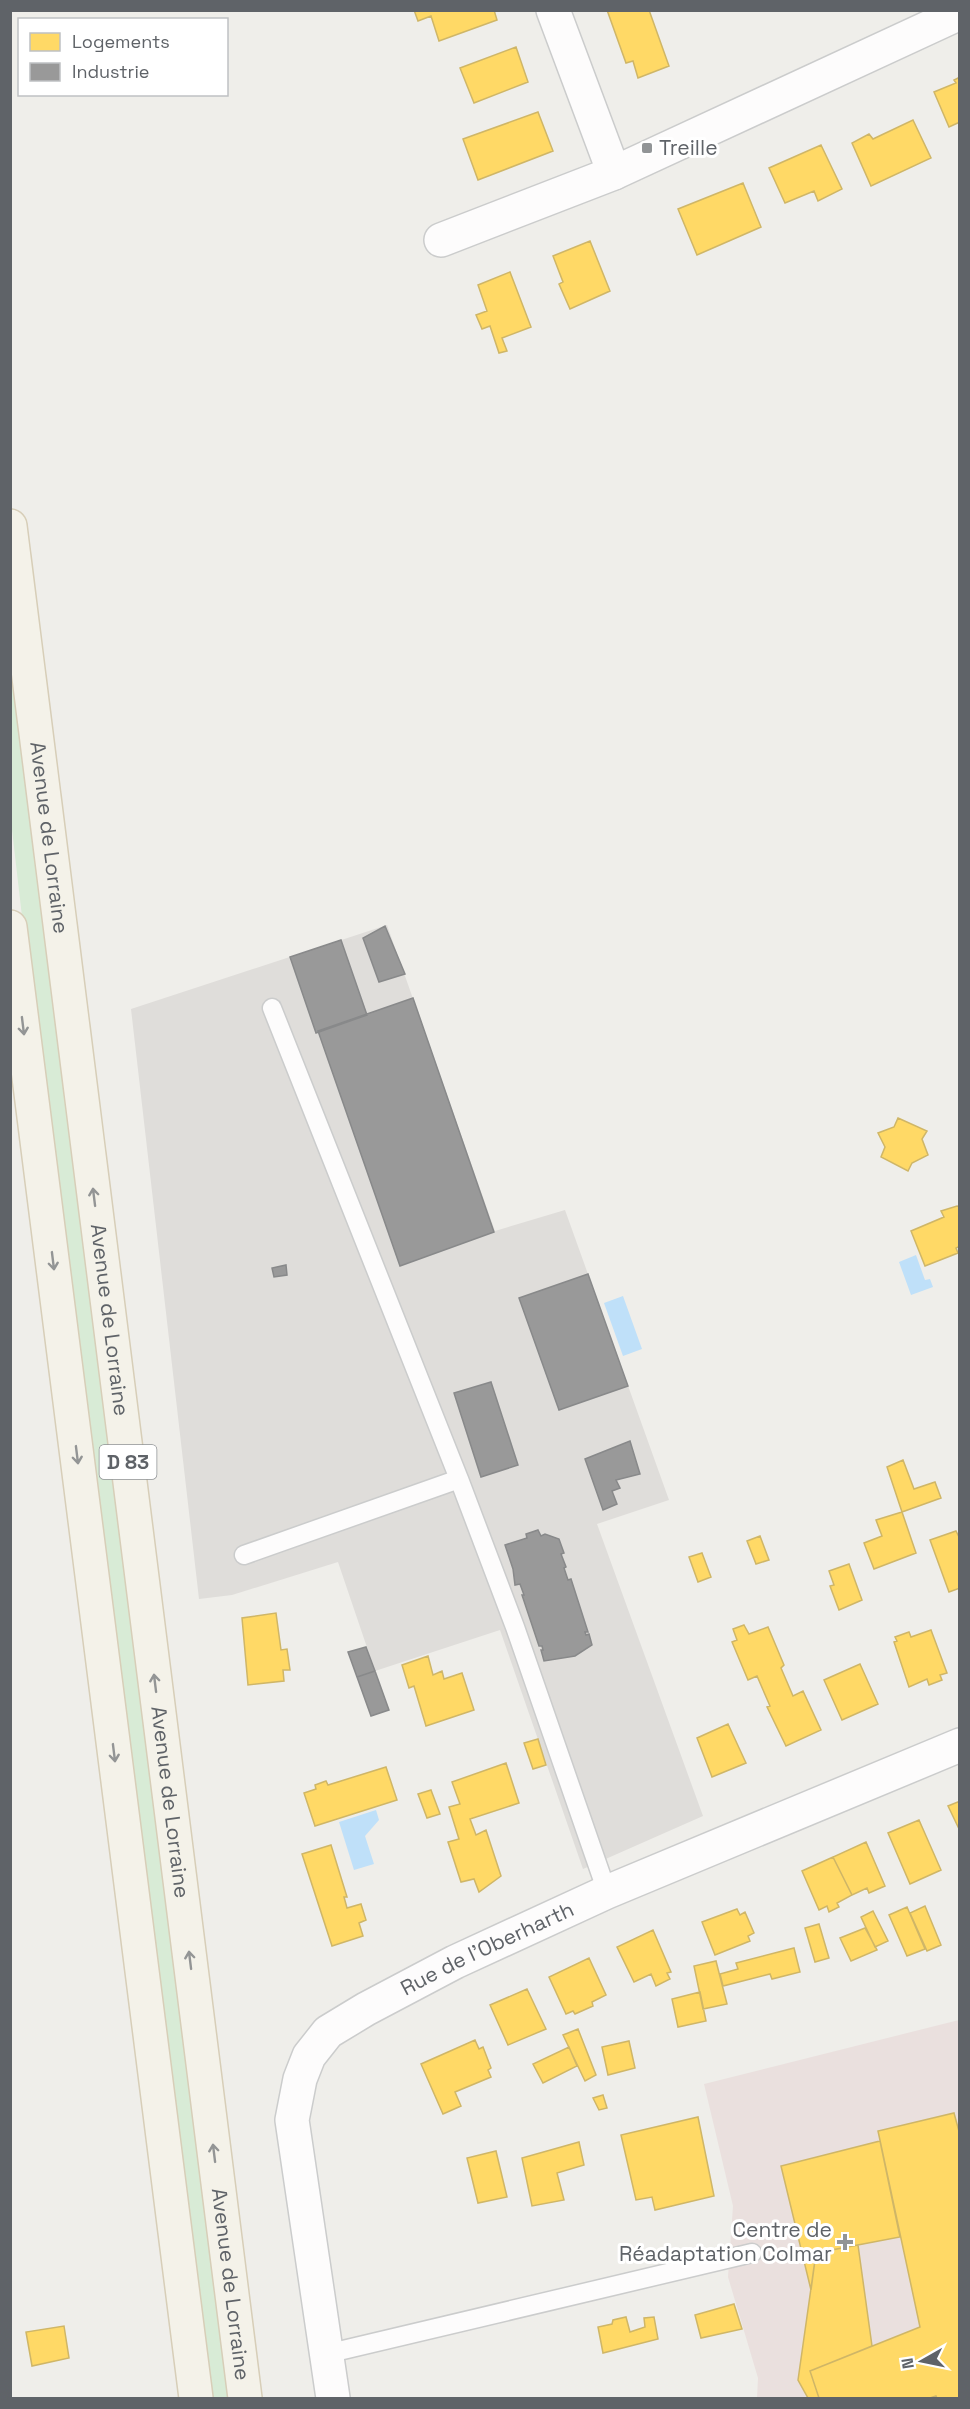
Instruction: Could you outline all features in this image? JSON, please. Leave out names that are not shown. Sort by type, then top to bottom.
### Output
[{"type":"main road","name":"Avenue de Lorraine","points":[[10,526],[245,2398]]},
{"type":"main road","name":"D 83","points":[[10,927],[196,2398]]},
{"type":"street","points":[[553,10],[614,173]]},
{"type":"street","points":[[441,240],[614,173],[960,13]]},
{"type":"street","name":"Rue de l'Oberharth","points":[[333,2398],[292,2120],[300,2079],[309,2056],[328,2031],[456,1962],[606,1892],[960,1745]]},
{"type":"lane","points":[[272,1008],[459,1479],[514,1627],[606,1892]]},
{"type":"lane","points":[[244,1555],[459,1479]]},
{"type":"lane","points":[[326,2354],[752,2253]]},
{"type":"shaded area","points":[[387,925],[495,1231],[565,1210],[669,1500],[597,1524],[703,1816],[583,1869],[500,1630],[375,1671],[338,1562],[232,1595],[199,1599],[131,1009]]},
{"type":"shaded area","name":"Centre de Réadaptation Colmar","points":[[959,2020],[959,2398],[757,2398],[758,2378],[728,2277],[733,2206],[704,2084]]},
{"type":"green space","points":[[10,658],[228,2398],[212,2398],[57,1220],[11,821]]},
{"type":"water","points":[[916,1255],[925,1280],[930,1279],[933,1287],[911,1295],[899,1262]]},
{"type":"water","points":[[623,1296],[642,1349],[623,1356],[604,1303]]},
{"type":"water","points":[[376,1810],[379,1820],[365,1836],[374,1864],[354,1870],[339,1822]]},
{"type":"building: Logements","points":[[414,10],[494,10],[497,20],[439,41],[431,16],[418,21]]},
{"type":"building: Logements","points":[[607,10],[649,10],[669,66],[638,78],[633,61],[626,63]]},
{"type":"building: Logements","points":[[516,47],[528,82],[474,103],[460,68]]},
{"type":"building: Logements","points":[[960,77],[960,122],[949,127],[934,92],[956,83],[954,80]]},
{"type":"building: Logements","points":[[538,112],[553,151],[478,180],[463,139]]},
{"type":"building: Logements","points":[[913,120],[931,158],[871,186],[852,143],[869,134],[873,139]]},
{"type":"building: Logements","points":[[821,145],[842,189],[818,201],[814,191],[785,203],[769,168]]},
{"type":"building: Logements","points":[[743,183],[761,227],[697,255],[678,209]]},
{"type":"building: Logements","points":[[590,241],[610,291],[570,309],[559,284],[563,282],[553,256]]},
{"type":"building: Logements","points":[[510,272],[531,327],[502,338],[507,351],[499,353],[490,326],[482,329],[476,315],[487,311],[478,285]]},
{"type":"building: Logements","points":[[898,1118],[927,1131],[922,1139],[928,1155],[912,1163],[908,1171],[881,1157],[885,1147],[878,1133],[894,1127]]},
{"type":"building: Logements","points":[[960,1207],[960,1246],[956,1248],[958,1253],[925,1266],[911,1231],[944,1217],[941,1211]]},
{"type":"building: Logements","points":[[903,1460],[914,1489],[935,1482],[941,1498],[902,1512],[887,1467]]},
{"type":"building: Logements","points":[[902,1512],[916,1553],[874,1569],[864,1543],[882,1536],[876,1520]]},
{"type":"building: Logements","points":[[956,1531],[960,1539],[960,1588],[949,1592],[930,1540]]},
{"type":"building: Logements","points":[[760,1536],[769,1560],[756,1564],[747,1541]]},
{"type":"building: Logements","points":[[702,1553],[711,1577],[698,1582],[689,1557]]},
{"type":"building: Logements","points":[[849,1564],[862,1600],[839,1610],[830,1586],[834,1585],[829,1571]]},
{"type":"building: Logements","points":[[276,1613],[281,1650],[287,1649],[290,1670],[283,1670],[284,1681],[248,1685],[242,1618]]},
{"type":"building: Logements","points":[[744,1625],[749,1634],[768,1627],[784,1665],[781,1668],[793,1696],[803,1691],[821,1730],[786,1746],[767,1707],[770,1706],[757,1676],[748,1680],[732,1642],[737,1640],[733,1629]]},
{"type":"building: Logements","points":[[931,1630],[947,1673],[940,1675],[942,1680],[929,1685],[927,1679],[909,1687],[894,1642],[897,1641],[895,1637],[909,1632],[911,1637]]},
{"type":"building: Logements","points":[[428,1656],[433,1675],[442,1671],[444,1679],[462,1673],[474,1710],[426,1726],[414,1686],[409,1688],[402,1665]]},
{"type":"building: Logements","points":[[860,1664],[878,1704],[842,1720],[824,1680]]},
{"type":"building: Logements","points":[[728,1724],[746,1763],[712,1777],[697,1738]]},
{"type":"building: Logements","points":[[538,1739],[546,1765],[533,1769],[524,1743]]},
{"type":"building: Logements","points":[[506,1763],[519,1803],[470,1819],[476,1835],[486,1830],[501,1876],[479,1892],[474,1879],[461,1882],[448,1842],[459,1839],[449,1807],[460,1804],[452,1782]]},
{"type":"building: Logements","points":[[386,1767],[397,1800],[315,1826],[304,1793],[316,1789],[315,1785],[326,1781],[328,1785]]},
{"type":"building: Logements","points":[[431,1790],[440,1814],[427,1818],[418,1794]]},
{"type":"building: Logements","points":[[960,1801],[960,1831],[948,1806]]},
{"type":"building: Logements","points":[[919,1820],[941,1870],[910,1884],[888,1833]]},
{"type":"building: Logements","points":[[866,1842],[885,1886],[869,1893],[867,1888],[852,1895],[833,1857]]},
{"type":"building: Logements","points":[[331,1845],[347,1897],[344,1897],[347,1908],[361,1904],[366,1920],[359,1923],[363,1936],[332,1946],[302,1854]]},
{"type":"building: Logements","points":[[833,1857],[852,1895],[837,1903],[839,1907],[829,1912],[827,1906],[819,1910],[802,1871]]},
{"type":"building: Logements","points":[[925,1906],[941,1945],[927,1951],[910,1913]]},
{"type":"building: Logements","points":[[907,1907],[925,1949],[907,1956],[889,1915]]},
{"type":"building: Logements","points":[[737,1909],[740,1915],[745,1912],[754,1933],[748,1936],[750,1941],[715,1955],[702,1922]]},
{"type":"building: Logements","points":[[873,1911],[888,1941],[875,1947],[861,1917]]},
{"type":"building: Logements","points":[[819,1924],[829,1958],[815,1962],[805,1928]]},
{"type":"building: Logements","points":[[865,1928],[877,1950],[851,1961],[840,1938]]},
{"type":"building: Logements","points":[[653,1930],[671,1972],[667,1973],[670,1979],[656,1986],[651,1974],[634,1982],[617,1947]]},
{"type":"building: Logements","points":[[794,1948],[800,1972],[772,1979],[770,1974],[723,1986],[720,1974],[738,1969],[736,1963]]},
{"type":"building: Logements","points":[[589,1958],[606,1995],[592,2002],[593,2006],[575,2014],[573,2011],[566,2014],[549,1977]]},
{"type":"building: Logements","points":[[716,1961],[727,2004],[703,2009],[694,1966]]},
{"type":"building: Logements","points":[[527,1989],[546,2029],[508,2045],[490,2005]]},
{"type":"building: Logements","points":[[700,1992],[706,2021],[678,2027],[672,1999]]},
{"type":"building: Logements","points":[[578,2029],[596,2075],[585,2081],[563,2035]]},
{"type":"building: Logements","points":[[475,2040],[479,2049],[483,2047],[491,2068],[488,2070],[491,2077],[455,2092],[461,2106],[443,2114],[421,2064]]},
{"type":"building: Logements","points":[[629,2041],[635,2068],[608,2075],[602,2047]]},
{"type":"building: Logements","points":[[569,2047],[577,2066],[543,2083],[533,2064]]},
{"type":"building: Logements","points":[[603,2095],[607,2108],[599,2110],[593,2098]]},
{"type":"building: Logements","points":[[954,2113],[960,2135],[960,2398],[937,2398],[936,2396],[930,2398],[819,2398],[810,2371],[920,2327],[878,2131]]},
{"type":"building: Logements","points":[[698,2117],[714,2196],[655,2210],[652,2197],[636,2200],[621,2135]]},
{"type":"building: Logements","points":[[880,2141],[900,2237],[816,2253],[811,2290],[781,2166]]},
{"type":"building: Logements","points":[[579,2142],[584,2165],[557,2173],[564,2200],[532,2206],[522,2158]]},
{"type":"building: Logements","points":[[496,2151],[507,2197],[478,2203],[467,2158]]},
{"type":"building: Logements","points":[[858,2245],[872,2346],[810,2371],[819,2398],[808,2398],[798,2380],[816,2253]]},
{"type":"building: Logements","points":[[734,2304],[742,2329],[701,2338],[695,2315]]},
{"type":"building: Logements","points":[[626,2317],[630,2332],[645,2327],[644,2318],[654,2317],[658,2339],[603,2353],[598,2327],[612,2324],[613,2320]]},
{"type":"building: Logements","points":[[64,2326],[69,2358],[32,2366],[26,2332]]},
{"type":"building: Industrie","points":[[385,926],[405,974],[379,982],[363,938]]},
{"type":"building: Industrie","points":[[341,940],[367,1015],[316,1033],[290,957]]},
{"type":"building: Industrie","points":[[413,998],[494,1232],[400,1266],[318,1031]]},
{"type":"building: Industrie","points":[[286,1265],[287,1275],[274,1277],[272,1268]]},
{"type":"building: Industrie","points":[[588,1274],[628,1386],[559,1410],[519,1298]]},
{"type":"building: Industrie","points":[[491,1382],[518,1465],[481,1477],[454,1393]]},
{"type":"building: Industrie","points":[[630,1441],[640,1474],[616,1480],[620,1488],[612,1491],[617,1504],[603,1510],[585,1459]]},
{"type":"building: Industrie","points":[[538,1530],[541,1536],[545,1534],[559,1539],[564,1553],[561,1554],[566,1567],[564,1568],[568,1580],[571,1579],[588,1632],[585,1632],[586,1635],[589,1634],[592,1645],[575,1656],[544,1661],[542,1646],[539,1646],[520,1584],[515,1585],[513,1569],[505,1545],[527,1538],[526,1534]]},
{"type":"building: Industrie","points":[[366,1647],[375,1671],[357,1677],[348,1652]]},
{"type":"building: Industrie","points":[[375,1671],[389,1710],[371,1716],[357,1677]]},
{"type":"place","name":"Treille","points":[[647,148]]},
{"type":"place","name":"Centre de Réadaptation Colmar","points":[[845,2242]]}]
